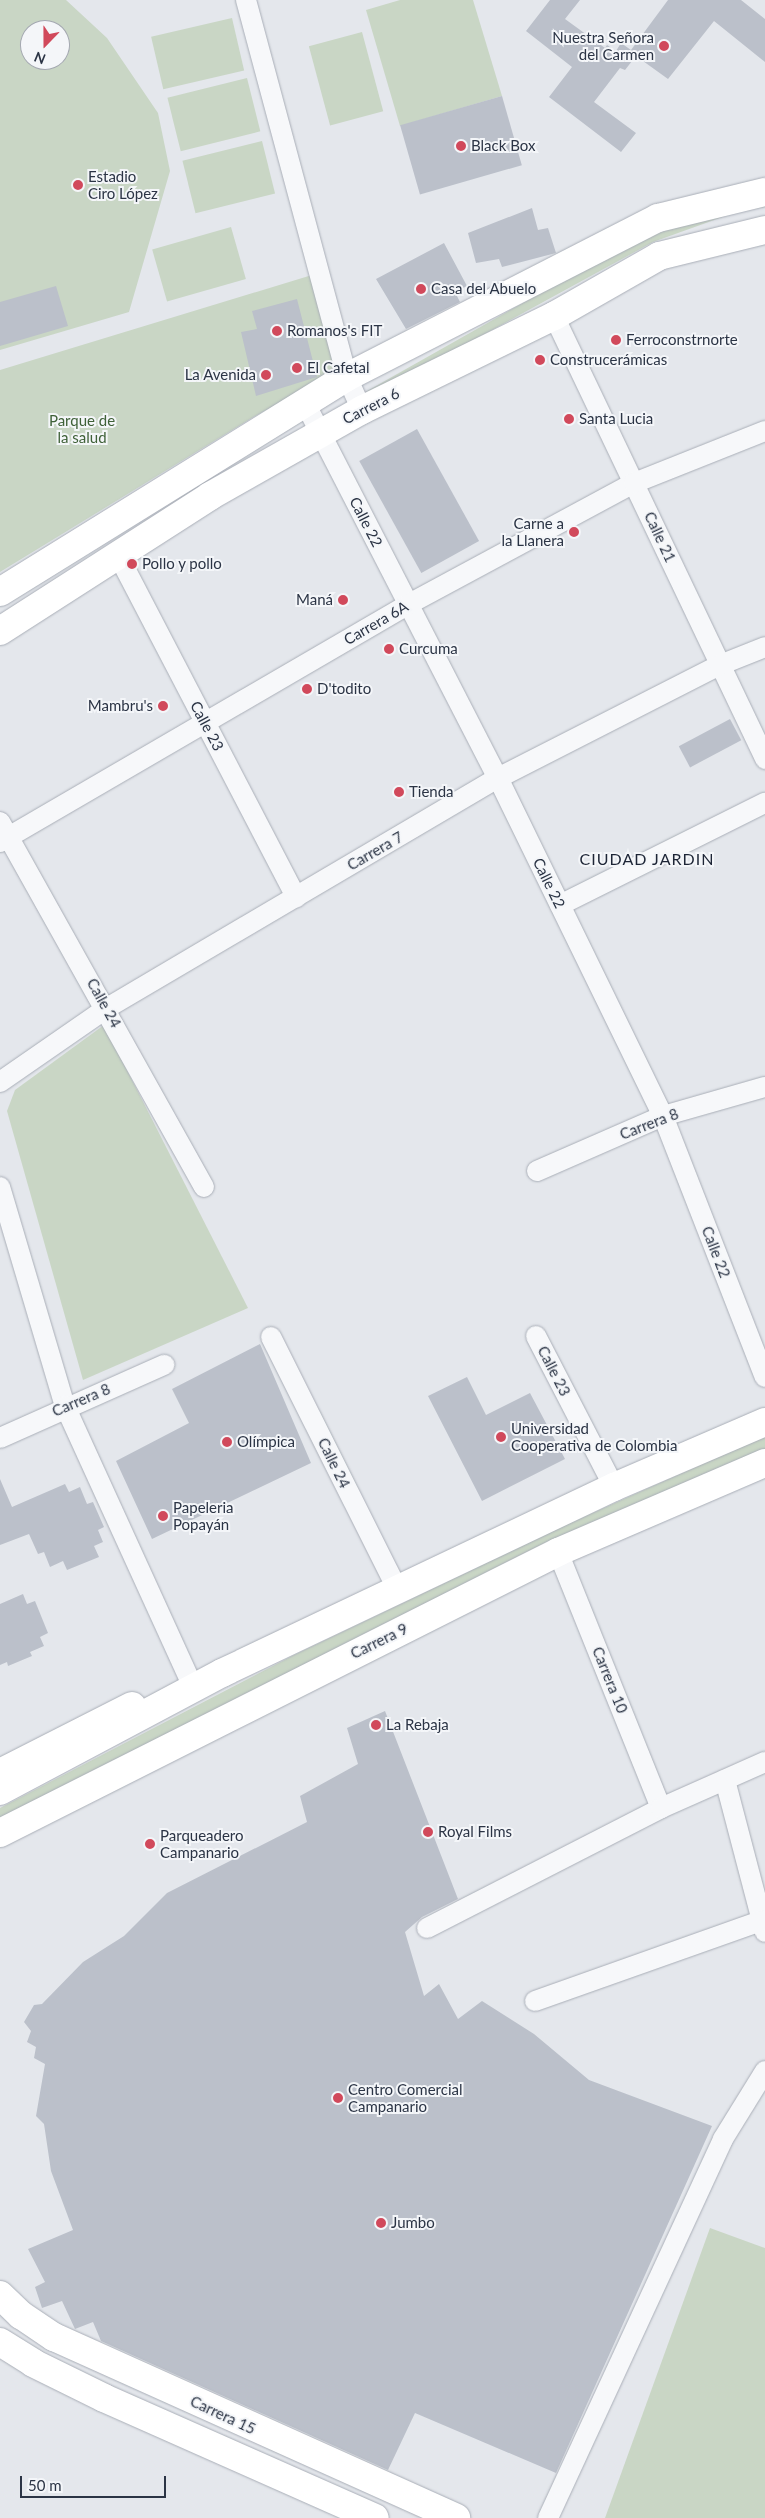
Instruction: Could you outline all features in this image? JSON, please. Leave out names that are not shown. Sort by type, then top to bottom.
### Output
[{"type":"main road","points":[[0,592],[347,377],[658,218],[765,192]]},
{"type":"main road","name":"Carrera 6","points":[[0,631],[210,496],[362,410],[554,316],[659,256],[765,230]]},
{"type":"main road","points":[[0,1773],[765,1408]]},
{"type":"main road","points":[[612,1482],[765,1422]]},
{"type":"main road","name":"Carrera 9","points":[[0,1833],[558,1552],[765,1463]]},
{"type":"main road","points":[[0,1790],[190,1682]]},
{"type":"main road","name":"Carrera 15","points":[[0,2295],[21,2315],[54,2337],[417,2510],[456,2518]]},
{"type":"main road","points":[[0,2342],[33,2363],[104,2398],[375,2518]]},
{"type":"street","points":[[246,0],[347,377],[362,410]]},
{"type":"street","name":"Calle 21","points":[[554,316],[765,759]]},
{"type":"street","name":"Calle 22","points":[[305,403],[498,778],[663,1116],[765,1377]]},
{"type":"street","name":"Carrera 6A","points":[[3,833],[205,722],[408,604],[634,483],[765,430]]},
{"type":"street","name":"Calle 23","points":[[118,555],[296,897]]},
{"type":"street","name":"Carrera 7","points":[[0,1082],[107,1008],[498,778],[720,665],[765,647]]},
{"type":"street","points":[[560,905],[765,803]]},
{"type":"street","name":"Calle 24","points":[[3,833],[107,1008],[204,1187]]},
{"type":"street","name":"Carrera 8","points":[[536,1171],[663,1116],[765,1086]]},
{"type":"street","points":[[0,1187],[65,1406],[190,1682]]},
{"type":"street","name":"Calle 23","points":[[536,1336],[612,1482]]},
{"type":"street","name":"Calle 24","points":[[271,1337],[395,1585]]},
{"type":"street","name":"Carrera 8","points":[[0,1438],[65,1406],[164,1366]]},
{"type":"street","name":"Carrera 10","points":[[558,1552],[661,1808]]},
{"type":"street","points":[[427,1928],[661,1808],[765,1762]]},
{"type":"street","points":[[535,2001],[763,1928],[725,1780]]},
{"type":"street","points":[[548,2518],[723,2139],[765,2071]]},
{"type":"green space","name":"Estadio Ciro López","points":[[0,0],[66,0],[107,38],[158,113],[170,171],[129,312],[0,350]]},
{"type":"green space","points":[[400,0],[473,0],[502,96],[400,126],[366,10]]},
{"type":"green space","points":[[232,18],[244,71],[163,89],[151,37]]},
{"type":"green space","points":[[362,32],[383,111],[330,125],[309,46]]},
{"type":"green space","points":[[247,78],[260,131],[181,151],[167,98]]},
{"type":"green space","points":[[262,141],[275,193],[195,213],[182,161]]},
{"type":"green space","points":[[765,200],[765,207],[742,210],[653,242],[364,400],[360,395],[650,231]]},
{"type":"green space","points":[[231,227],[246,279],[167,302],[152,250]]},
{"type":"green space","name":"Parque de la salud","points":[[312,275],[337,373],[257,415],[0,572],[0,370]]},
{"type":"green space","points":[[104,1025],[248,1308],[83,1380],[7,1111],[15,1090]]},
{"type":"green space","points":[[765,1436],[765,1450],[573,1535],[0,1824],[0,1808],[294,1655],[570,1523]]},
{"type":"green space","points":[[710,2228],[765,2248],[765,2518],[605,2518]]},
{"type":"building","points":[[550,0],[580,0],[565,19],[605,48],[607,45],[616,51],[621,43],[631,50],[668,0],[741,0],[765,19],[765,62],[714,21],[668,79],[636,56],[625,70],[620,68],[594,102],[636,133],[621,152],[549,97],[572,67],[526,31]]},
{"type":"building","name":"Black Box","points":[[502,96],[522,165],[420,194],[400,125]]},
{"type":"building","points":[[532,208],[538,230],[548,228],[556,253],[502,267],[499,259],[476,263],[468,233]]},
{"type":"building","name":"Casa del Abuelo","points":[[444,243],[467,286],[455,292],[460,302],[406,329],[376,279]]},
{"type":"building","points":[[56,286],[68,326],[0,346],[0,302]]},
{"type":"building","points":[[297,299],[317,377],[256,396],[241,332],[257,329],[252,311]]},
{"type":"building","points":[[417,429],[479,541],[421,573],[359,461]]},
{"type":"building","points":[[730,719],[741,740],[690,767],[679,746]]},
{"type":"building","name":"Olímpica","points":[[260,1344],[311,1463],[152,1539],[116,1461],[189,1423],[172,1389]]},
{"type":"building","name":"Universidad Cooperativa de Colombia","points":[[467,1377],[486,1415],[530,1393],[565,1459],[482,1501],[428,1396]]},
{"type":"building","points":[[0,1479],[12,1507],[65,1484],[69,1492],[80,1487],[87,1504],[93,1502],[104,1527],[98,1530],[103,1542],[94,1546],[99,1557],[67,1570],[63,1561],[50,1567],[44,1552],[38,1554],[29,1534],[0,1545]]},
{"type":"building","points":[[23,1594],[27,1604],[35,1601],[48,1633],[40,1637],[44,1646],[30,1652],[32,1656],[8,1666],[7,1662],[0,1665],[0,1604]]},
{"type":"building","name":"Centro Comercial Campanario","points":[[385,1711],[458,1899],[422,1917],[405,1932],[424,1996],[439,1984],[458,2019],[482,2001],[534,2034],[589,2080],[712,2126],[556,2473],[415,2413],[388,2470],[101,2341],[93,2322],[75,2329],[62,2301],[42,2308],[35,2287],[45,2282],[28,2249],[73,2230],[51,2171],[44,2124],[36,2116],[45,2064],[34,2058],[36,2047],[27,2042],[31,2031],[24,2022],[34,2005],[42,2004],[83,1962],[124,1936],[167,1893],[307,1822],[300,1796],[358,1764],[347,1728]]},
{"type":"place","name":"Nuestra Señora del Carmen","points":[[664,46]]},
{"type":"place","name":"Black Box","points":[[461,146]]},
{"type":"place","name":"Estadio Ciro López","points":[[78,185]]},
{"type":"place","name":"Casa del Abuelo","points":[[421,289]]},
{"type":"place","name":"Romanos's FIT","points":[[277,331]]},
{"type":"place","name":"Ferroconstrnorte","points":[[616,340]]},
{"type":"place","name":"Construcerámicas","points":[[540,360]]},
{"type":"place","name":"El Cafetal","points":[[297,368]]},
{"type":"place","name":"La Avenida","points":[[266,375]]},
{"type":"place","name":"Santa Lucia","points":[[569,419]]},
{"type":"place","name":"Carne a la Llanera","points":[[574,532]]},
{"type":"place","name":"Pollo y pollo","points":[[132,564]]},
{"type":"place","name":"Maná","points":[[343,600]]},
{"type":"place","name":"Curcuma","points":[[389,649]]},
{"type":"place","name":"D'todito","points":[[307,689]]},
{"type":"place","name":"Mambru's","points":[[163,706]]},
{"type":"place","name":"Tienda","points":[[399,792]]},
{"type":"place","name":"Universidad Cooperativa de Colombia","points":[[501,1437]]},
{"type":"place","name":"Olímpica","points":[[227,1442]]},
{"type":"place","name":"Papeleria Popayán","points":[[163,1516]]},
{"type":"place","name":"La Rebaja","points":[[376,1725]]},
{"type":"place","name":"Royal Films","points":[[428,1832]]},
{"type":"place","name":"Parqueadero Campanario","points":[[150,1844]]},
{"type":"place","name":"Centro Comercial Campanario","points":[[338,2098]]},
{"type":"place","name":"Jumbo","points":[[381,2223]]},
{"type":"district","name":"CIUDAD JARDIN","points":[[647,859]]}]
